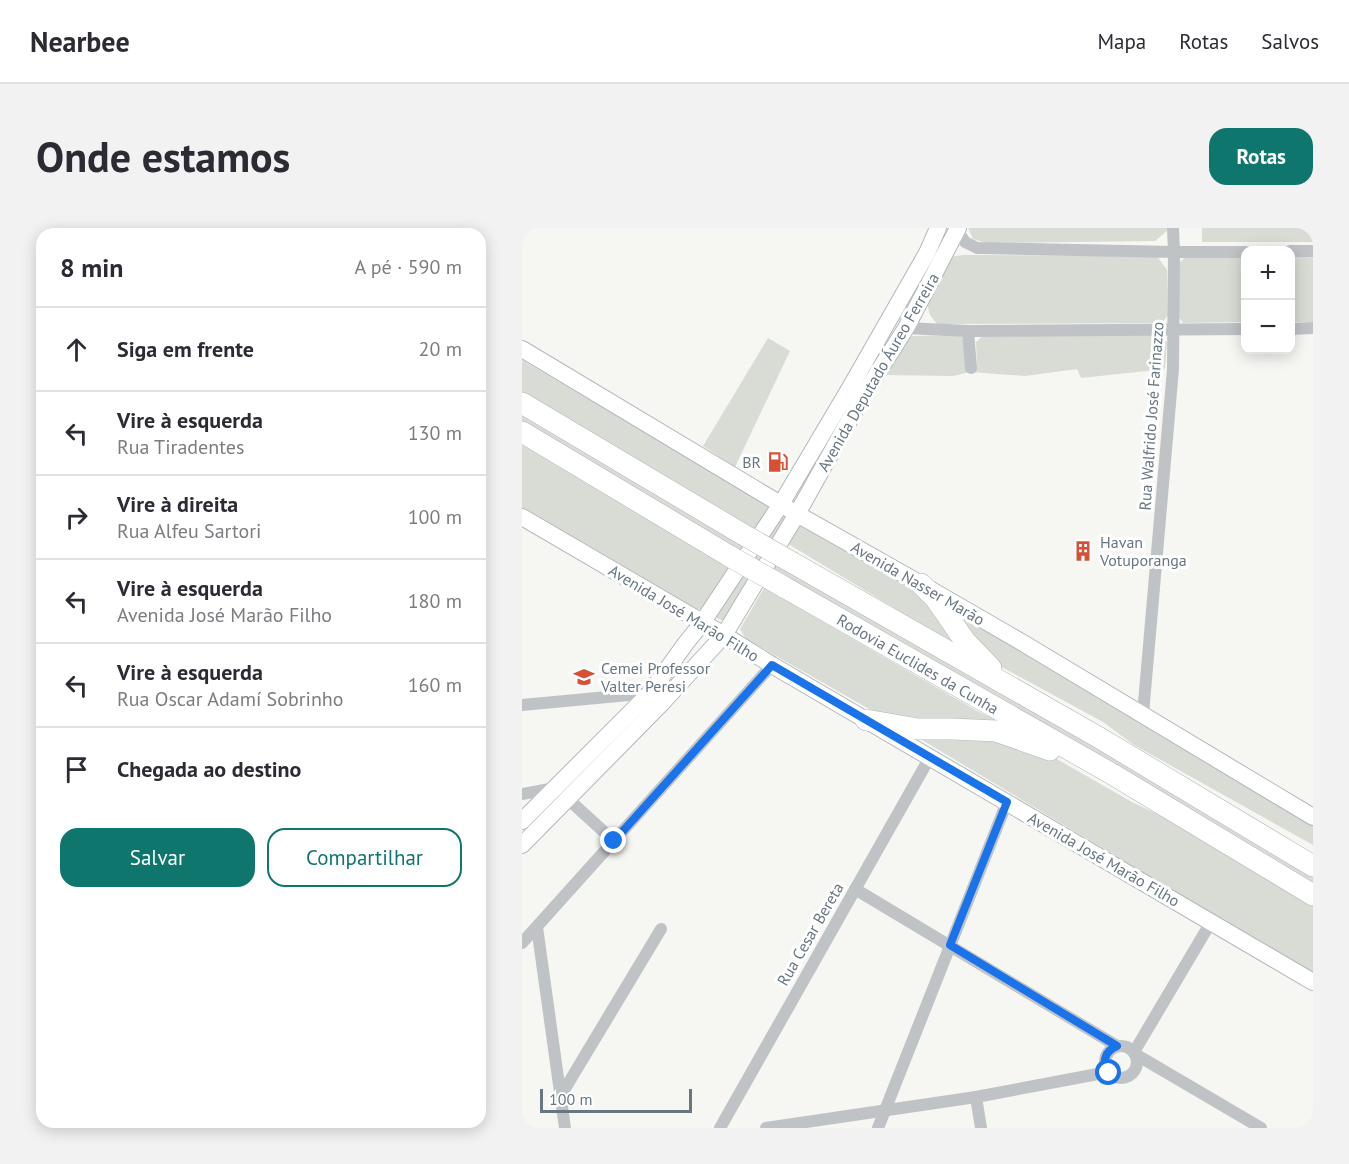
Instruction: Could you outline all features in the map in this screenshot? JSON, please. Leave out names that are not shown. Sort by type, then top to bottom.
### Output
[{"type":"highway","name":"Rodovia Euclides da Cunha","points":[[522,403],[744,535],[1098,737],[1313,866]]},
{"type":"highway","name":"Rodovia Euclides da Cunha","points":[[522,432],[731,557],[1112,774],[1313,895]]},
{"type":"highway","points":[[921,584],[935,597],[965,641],[1008,686]]},
{"type":"highway","points":[[866,720],[918,729],[996,732],[1043,747],[1112,774]]},
{"type":"main road","name":"Avenida Deputado Áureo Ferreira","points":[[655,699],[724,635],[797,514],[938,228]]},
{"type":"main road","name":"Avenida Deputado Áureo Ferreira","points":[[655,699],[686,643],[702,623],[857,390],[906,328],[957,229]]},
{"type":"main road","name":"Avenida Nasser Marão","points":[[522,349],[797,514],[1143,714],[1313,817]]},
{"type":"main road","name":"Avenida José Marão Filho","points":[[522,517],[1313,982]]},
{"type":"main road","points":[[522,845],[561,794],[655,699]]},
{"type":"main road","points":[[522,821],[561,794]]},
{"type":"street","name":"Rua Walfrido José Farinazzo","points":[[1143,714],[1173,369],[1173,228]]},
{"type":"street","points":[[957,229],[965,242],[977,248],[1241,252]]},
{"type":"street","points":[[1295,251],[1313,251]]},
{"type":"street","points":[[906,328],[968,331],[1241,329]]},
{"type":"street","points":[[1295,329],[1313,328]]},
{"type":"street","points":[[968,331],[971,368]]},
{"type":"street","points":[[522,943],[772,665]]},
{"type":"street","points":[[522,705],[655,699]]},
{"type":"street","name":"Rua Cesar Bereta","points":[[720,1128],[930,757]]},
{"type":"street","points":[[522,794],[561,794],[614,841]]},
{"type":"street","points":[[878,1128],[1007,802]]},
{"type":"street","points":[[855,889],[1262,1128]]},
{"type":"street","points":[[1131,1049],[1211,922]]},
{"type":"street","points":[[537,927],[565,1128]]},
{"type":"street","points":[[560,1096],[661,929]]},
{"type":"street","points":[[766,1128],[976,1097],[1104,1070],[1118,1078],[1127,1077],[1131,1075],[1137,1063],[1131,1049]]},
{"type":"street","points":[[1104,1070],[1104,1059],[1108,1052],[1131,1049]]},
{"type":"street","points":[[976,1097],[981,1128]]},
{"type":"shaded area","points":[[968,228],[1168,228],[1168,230],[1155,241],[986,243],[973,239]]},
{"type":"shaded area","points":[[1202,228],[1313,228],[1313,242],[1202,242]]},
{"type":"shaded area","points":[[963,255],[1157,256],[1167,270],[1168,315],[1162,323],[937,324],[930,315],[926,300],[950,257]]},
{"type":"shaded area","points":[[1295,255],[1313,255],[1313,322],[1295,322]]},
{"type":"shaded area","points":[[1187,256],[1241,256],[1241,322],[1183,323],[1178,316],[1179,263]]},
{"type":"shaded area","points":[[1157,332],[1167,342],[1165,369],[1081,378],[1077,369],[1025,376],[970,372],[953,376],[884,375],[905,339],[913,336],[959,335],[966,340],[977,366],[976,342],[984,335]]},
{"type":"shaded area","points":[[768,338],[790,351],[735,467],[703,446]]},
{"type":"shaded area","points":[[522,360],[768,505],[768,510],[757,530],[522,392]]},
{"type":"shaded area","points":[[522,409],[747,545],[740,554],[522,425]]},
{"type":"shaded area","points":[[522,442],[731,568],[702,609],[696,609],[522,509]]},
{"type":"shaded area","points":[[781,516],[785,521],[725,619],[717,618],[717,613]]},
{"type":"shaded area","points":[[803,525],[920,594],[960,640],[952,643],[785,542],[795,526]]},
{"type":"shaded area","points":[[773,560],[1313,871],[1313,889],[767,571]]},
{"type":"shaded area","points":[[764,588],[979,712],[1004,723],[1004,728],[878,714],[746,639],[740,629]]},
{"type":"shaded area","points":[[951,611],[959,613],[1313,821],[1313,845],[1134,745],[1103,722],[998,665]]},
{"type":"shaded area","points":[[953,732],[1041,750],[1159,815],[1313,906],[1313,974],[922,740],[921,736]]},
{"type":"place","name":"BR","points":[[778,462]]},
{"type":"place","name":"Havan Votuporanga","points":[[1083,551]]},
{"type":"place","name":"Cemei Professor Valter Peresi","points":[[584,677]]},
{"type":"route","points":[[614,841],[772,665],[1007,802],[950,945],[1117,1046],[1110,1049],[1104,1059],[1109,1073]]}]
